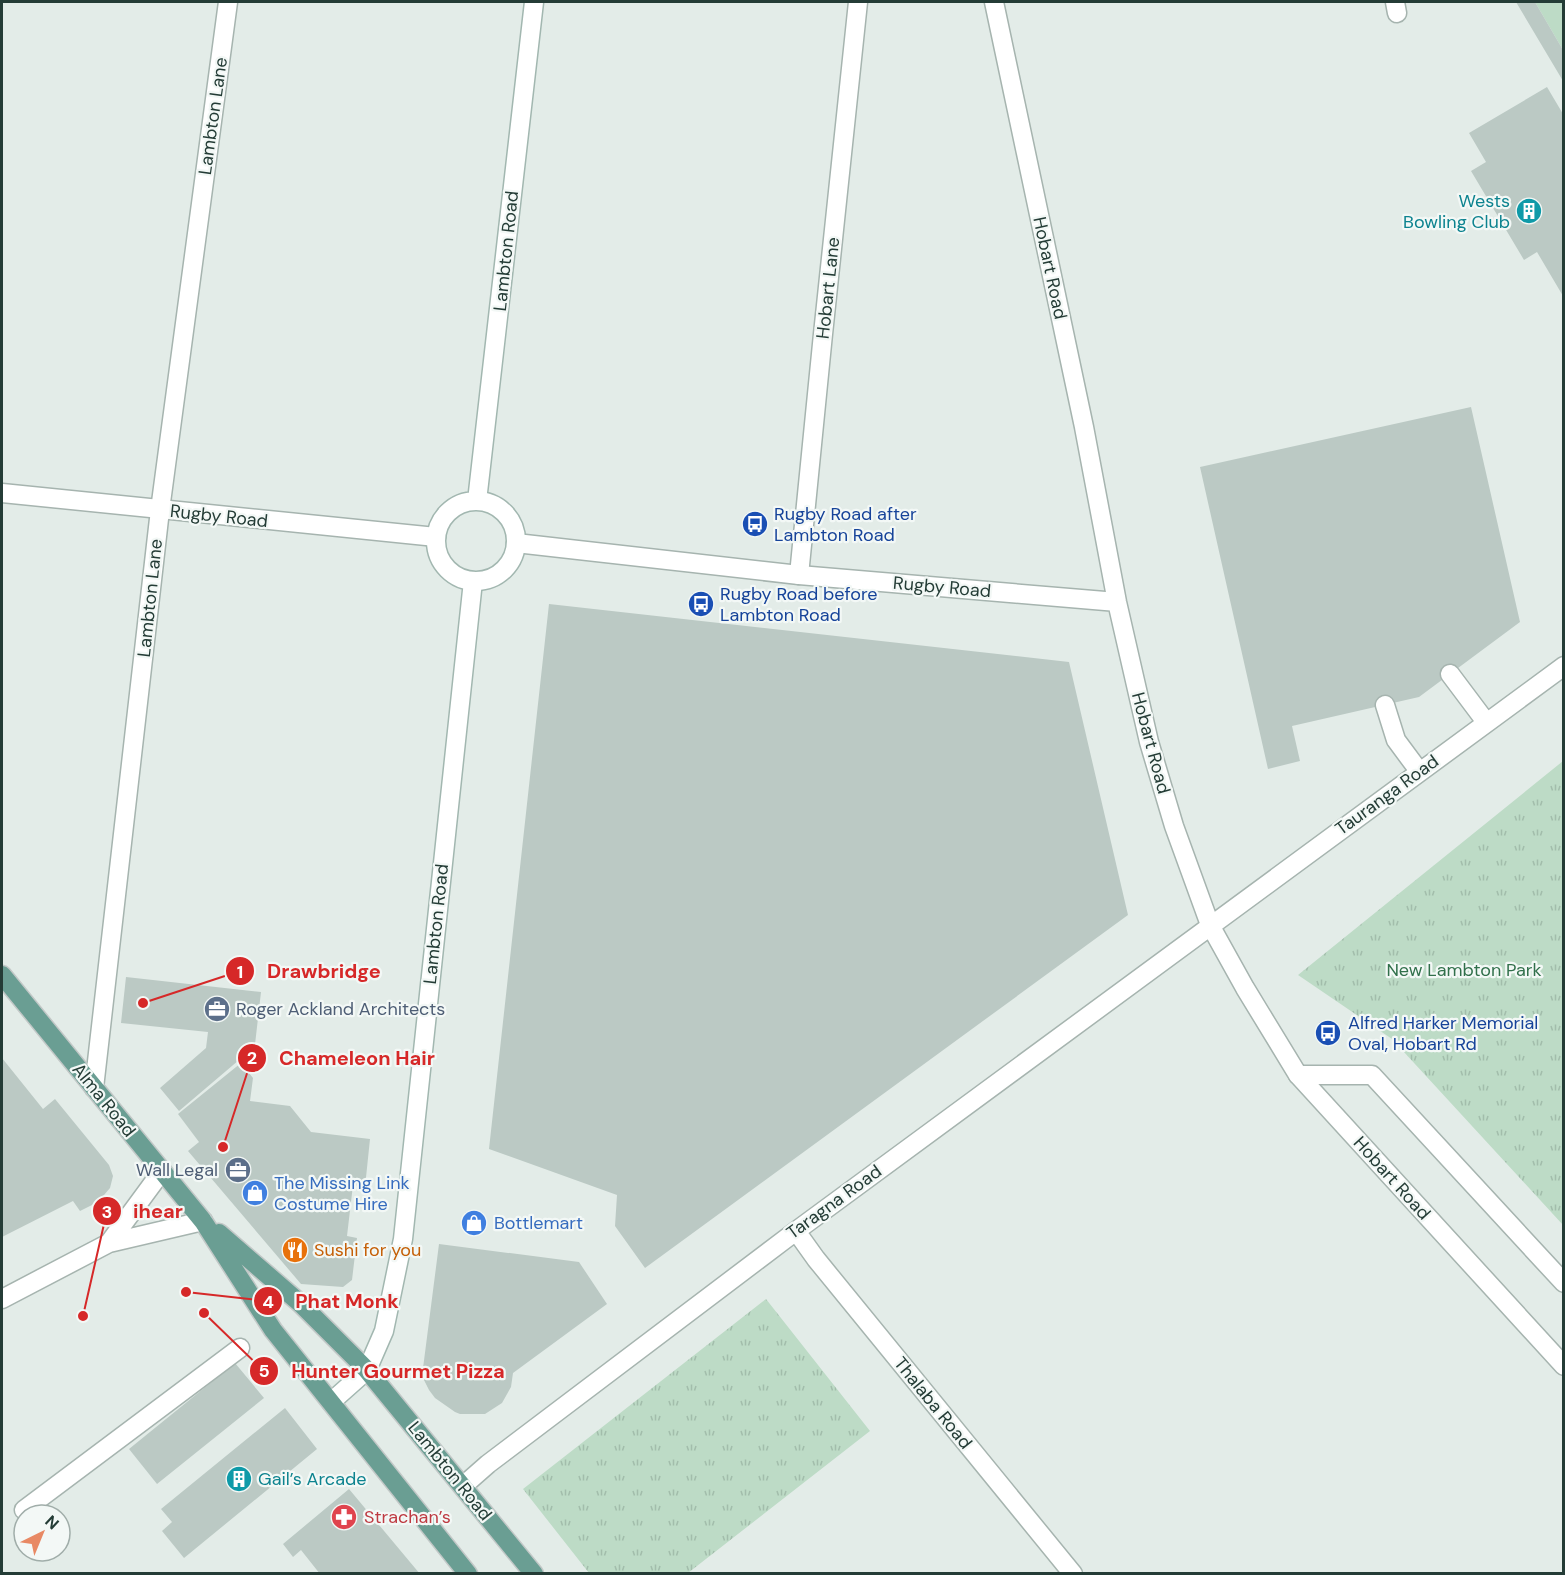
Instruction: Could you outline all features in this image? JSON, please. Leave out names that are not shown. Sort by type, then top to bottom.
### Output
[{"type":"main road","name":"Alma Road","points":[[2,975],[204,1221],[273,1330],[331,1402]]},
{"type":"main road","name":"Lambton Road","points":[[204,1221],[301,1304],[367,1370],[534,1574]]},
{"type":"main road","points":[[331,1402],[468,1574]]},
{"type":"street","name":"Lambton Lane","points":[[94,1088],[160,510],[228,2]]},
{"type":"street","name":"Lambton Road","points":[[477,501],[534,2]]},
{"type":"street","name":"Hobart Lane","points":[[799,575],[822,334],[858,2]]},
{"type":"street","name":"Hobart Road","points":[[994,2],[1084,427],[1117,602],[1149,742],[1174,826],[1210,925],[1298,1075],[1563,1366]]},
{"type":"street","name":"Rugby Road","points":[[2,493],[436,537]]},
{"type":"street","points":[[468,501],[477,501],[498,507],[506,514],[512,522],[516,543],[514,554],[502,571],[494,577],[473,581],[462,579],[445,567],[440,558],[436,537],[438,527],[449,511],[468,501]]},
{"type":"street","name":"Rugby Road","points":[[516,543],[799,575],[1117,602]]},
{"type":"street","name":"Lambton Road","points":[[331,1402],[367,1370],[384,1331],[403,1239],[473,581]]},
{"type":"street","name":"Tauranga Road","points":[[1210,925],[1563,666]]},
{"type":"street","points":[[1450,674],[1486,722]]},
{"type":"street","points":[[1385,705],[1396,740],[1419,771]]},
{"type":"street","name":"Taragna Road","points":[[463,1486],[488,1464],[796,1230],[1210,925]]},
{"type":"street","points":[[1298,1075],[1372,1075],[1563,1283]]},
{"type":"street","points":[[109,1243],[162,1172]]},
{"type":"street","points":[[2,1299],[109,1243],[204,1221]]},
{"type":"street","name":"Thalaba Road","points":[[796,1230],[816,1259],[1073,1574]]},
{"type":"street","points":[[33,1503],[240,1348]]},
{"type":"green space","points":[[1535,2],[1563,2],[1563,50]]},
{"type":"green space","name":"New Lambton Park","points":[[1563,761],[1563,1225],[1392,1039],[1298,975]]},
{"type":"green space","points":[[766,1299],[870,1431],[688,1573],[589,1573],[523,1489]]},
{"type":"building","points":[[1516,2],[1535,2],[1563,50],[1563,81]]},
{"type":"building","name":"Wests Bowling Club","points":[[1547,87],[1563,114],[1563,296],[1537,252],[1524,260],[1471,171],[1486,162],[1469,133]]},
{"type":"building","points":[[1471,407],[1520,622],[1419,697],[1292,726],[1300,761],[1268,769],[1200,467]]},
{"type":"building","points":[[549,604],[1069,662],[1128,915],[645,1268],[615,1226],[617,1195],[489,1149]]},
{"type":"building","points":[[126,977],[261,992],[253,1062],[239,1060],[179,1111],[160,1088],[206,1048],[208,1032],[121,1023]]},
{"type":"building","points":[[2,1058],[43,1109],[55,1099],[109,1165],[113,1176],[110,1188],[98,1202],[80,1211],[73,1201],[2,1237]]},
{"type":"building","points":[[241,1063],[253,1078],[250,1101],[290,1106],[311,1132],[370,1139],[365,1187],[353,1185],[347,1236],[357,1238],[352,1280],[343,1287],[301,1284],[188,1151],[199,1142],[178,1114]]},
{"type":"building","points":[[439,1244],[579,1262],[607,1304],[513,1373],[511,1387],[502,1403],[485,1414],[460,1414],[435,1398],[422,1376]]},
{"type":"building","points":[[235,1363],[264,1398],[157,1484],[129,1449]]},
{"type":"building","name":"Gail’s Arcade","points":[[285,1408],[317,1449],[184,1558],[162,1531],[172,1522],[161,1509]]},
{"type":"building","name":"Strachan’s","points":[[349,1489],[420,1574],[320,1574],[301,1550],[293,1557],[283,1544]]},
{"type":"place","name":"Wests Bowling Club","points":[[1529,211]]},
{"type":"place","name":"Rugby Road after Lambton Road","points":[[755,524]]},
{"type":"place","name":"Rugby Road before Lambton Road","points":[[701,604]]},
{"type":"place","name":"Drawbridge","points":[[143,1003]]},
{"type":"place","name":"Roger Ackland Architects","points":[[217,1009]]},
{"type":"place","name":"Alfred Harker Memorial Oval, Hobart Rd","points":[[1328,1033]]},
{"type":"place","name":"Chameleon Hair","points":[[223,1147]]},
{"type":"place","name":"Wall Legal","points":[[238,1170]]},
{"type":"place","name":"The Missing Link Costume Hire","points":[[255,1193]]},
{"type":"place","name":"Bottlemart","points":[[474,1223]]},
{"type":"place","name":"Sushi for you","points":[[295,1250]]},
{"type":"place","name":"Phat Monk","points":[[186,1292]]},
{"type":"place","name":"Hunter Gourmet Pizza","points":[[204,1313]]},
{"type":"place","name":"ihear","points":[[83,1316]]},
{"type":"place","name":"Gail’s Arcade","points":[[239,1479]]},
{"type":"place","name":"Strachan’s","points":[[344,1517]]}]
